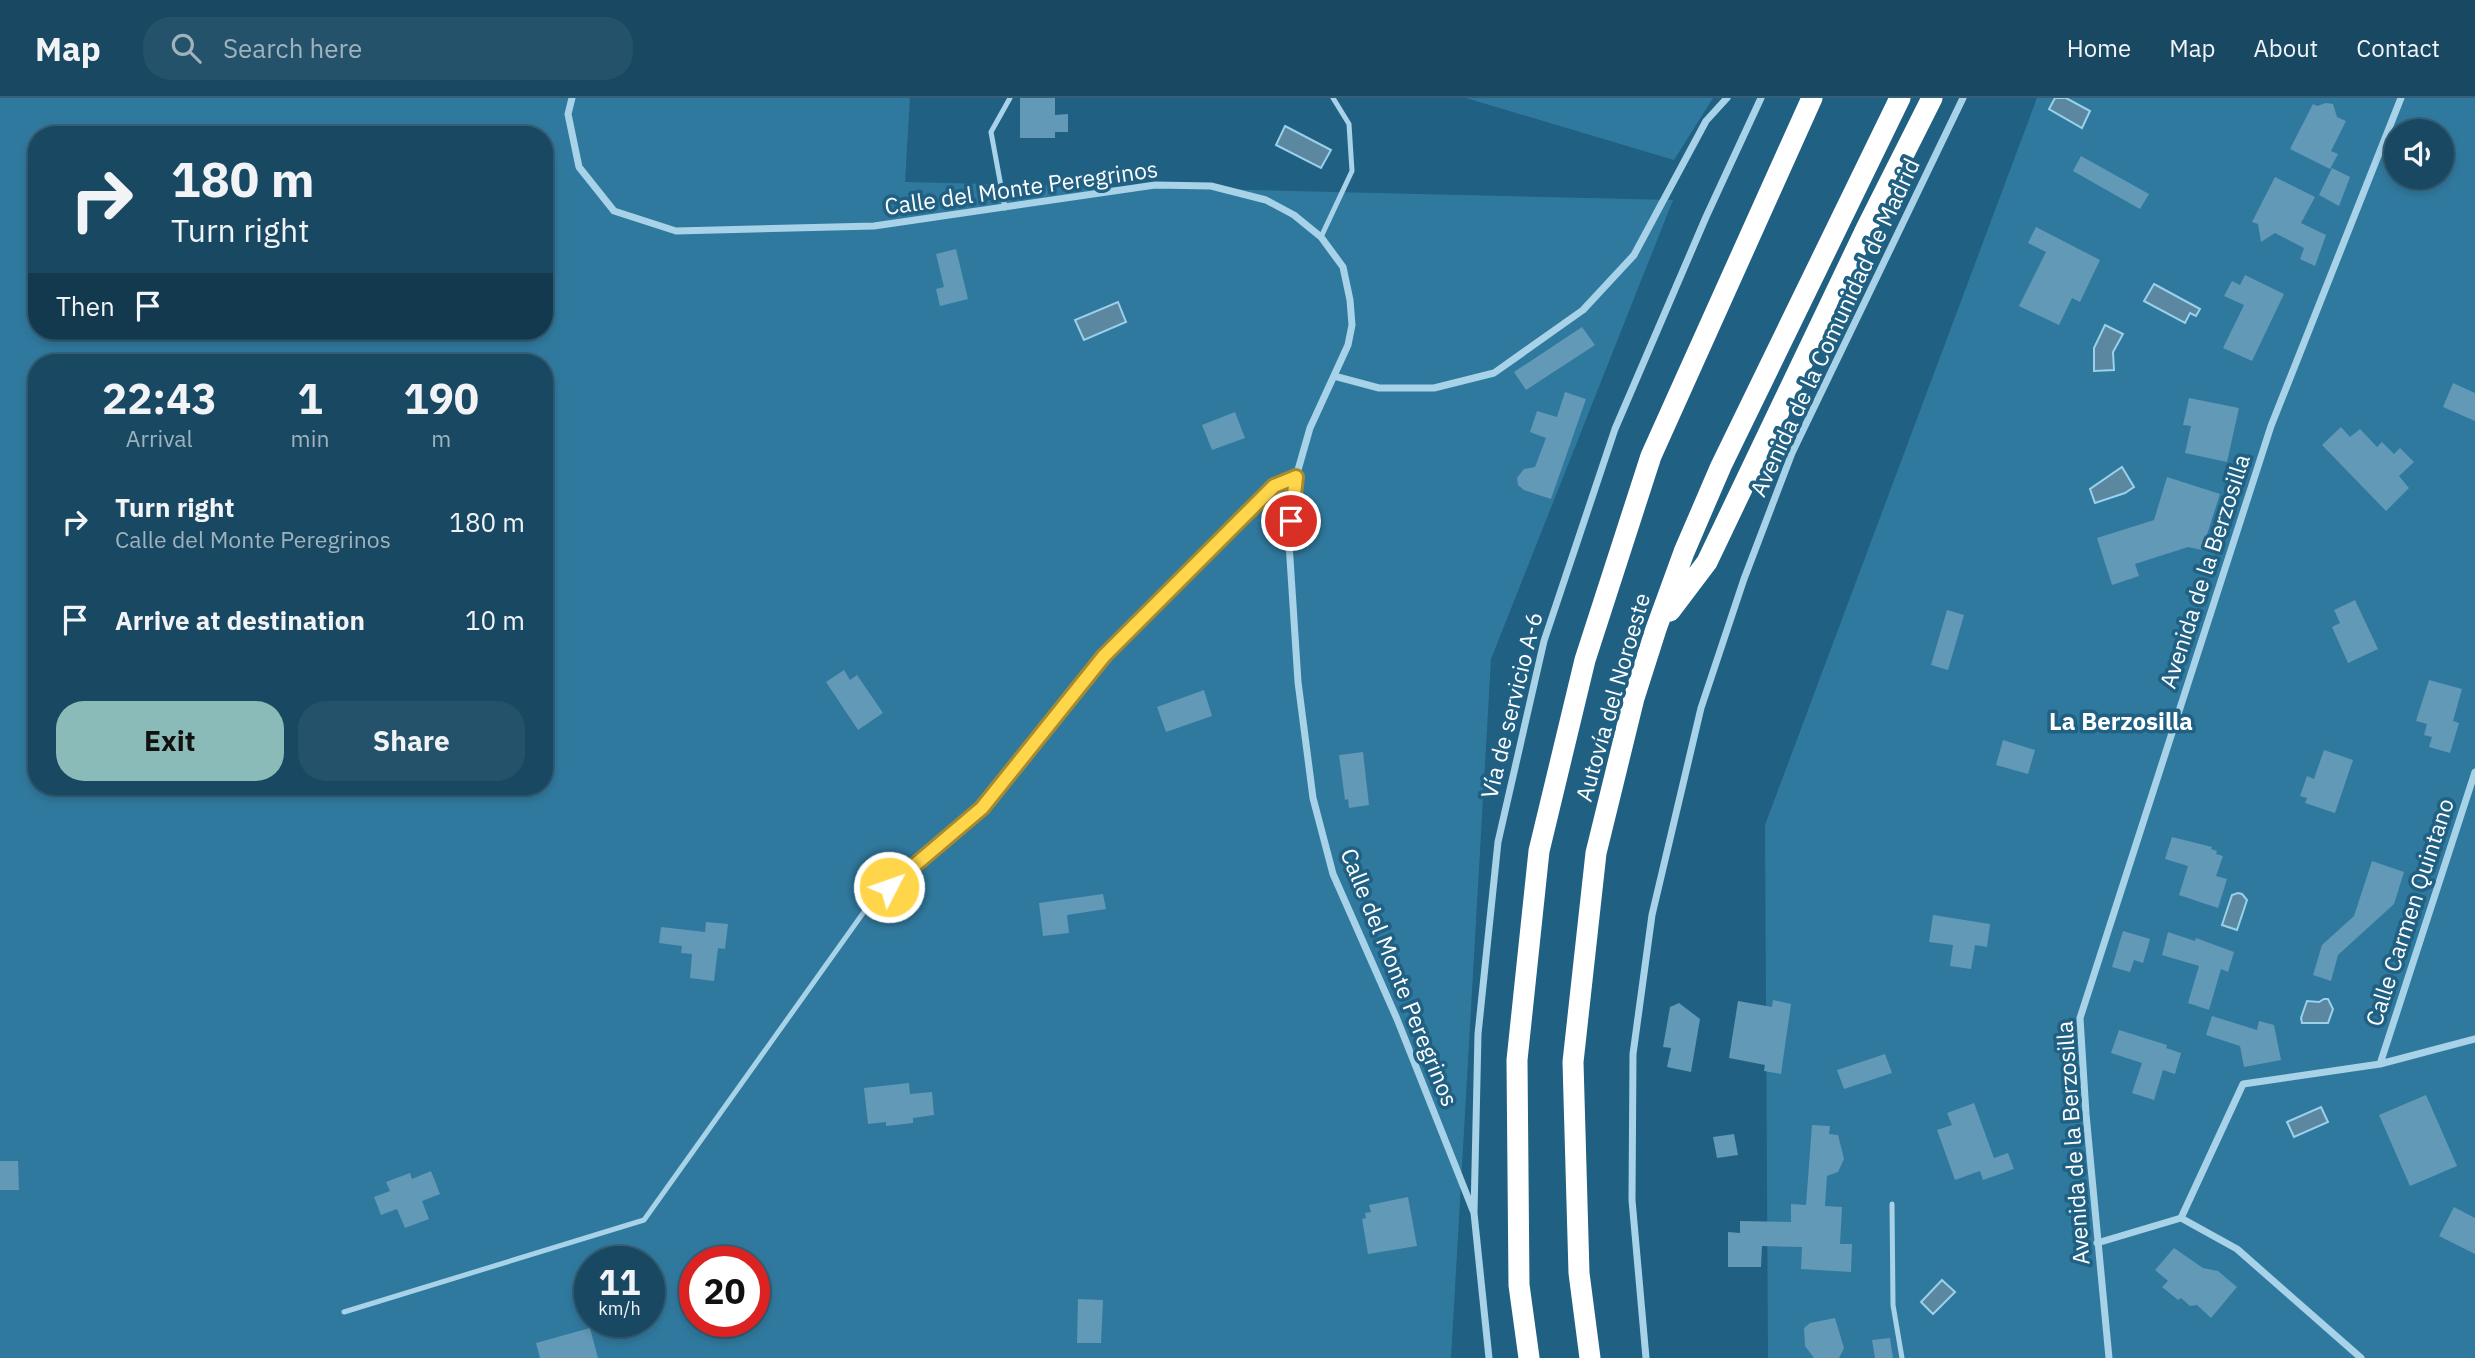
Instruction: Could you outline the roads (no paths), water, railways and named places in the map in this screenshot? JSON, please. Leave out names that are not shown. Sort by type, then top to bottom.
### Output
[{"type":"highway","name":"Autovía del Noroeste","points":[[1529,1358],[1519,1285],[1517,1060],[1539,851],[1585,660],[1651,456],[1812,98]]},
{"type":"highway","name":"Autovía del Noroeste","points":[[1590,1358],[1578,1273],[1573,1062],[1596,853],[1634,698],[1684,552],[1721,466],[1900,98]]},
{"type":"highway","points":[[1656,629],[1707,562],[1867,227],[1932,98]]},
{"type":"street","name":"Calle del Monte Peregrinos","points":[[572,98],[568,114],[579,167],[586,176],[614,211],[676,230],[874,226],[1155,186],[1211,186],[1266,200],[1294,215],[1321,237],[1342,267],[1350,300],[1352,325],[1348,345],[1310,428],[1296,477],[1289,543],[1298,682],[1313,797],[1333,874],[1397,1019],[1474,1213]]},
{"type":"street","points":[[1334,376],[1379,388],[1434,388],[1494,373],[1505,366],[1583,310],[1634,255],[1706,121],[1727,98]]},
{"type":"street","name":"Vía de servicio A-6","points":[[1489,1358],[1474,1213],[1478,1034],[1498,842],[1544,641],[1615,429],[1706,217],[1761,98]]},
{"type":"street","name":"Avenida de la Comunidad de Madrid","points":[[1646,1358],[1632,1199],[1633,1054],[1652,915],[1701,708],[1744,579],[1792,453],[1963,98]]},
{"type":"street","points":[[2390,98],[2400,100]]},
{"type":"street","name":"Avenida de la Berzosilla","points":[[2109,1358],[2097,1243],[2080,1018],[2271,426],[2400,100]]},
{"type":"street","name":"Calle Carmen Quintano","points":[[2380,1064],[2475,772]]},
{"type":"street","points":[[2182,1218],[2243,1084],[2380,1064],[2475,1038]]},
{"type":"street","points":[[2097,1243],[2182,1218],[2237,1249],[2361,1358]]},
{"type":"lane","points":[[1005,208],[991,132],[1010,98]]},
{"type":"lane","points":[[1321,237],[1352,171],[1349,124],[1333,98]]},
{"type":"lane","points":[[344,1312],[644,1220],[871,902],[982,808],[1104,656],[1274,486],[1296,477]]},
{"type":"lane","points":[[1892,1204],[1893,1305],[1902,1358]]},
{"type":"district","name":"La Berzosilla","points":[[2121,721]]}]
